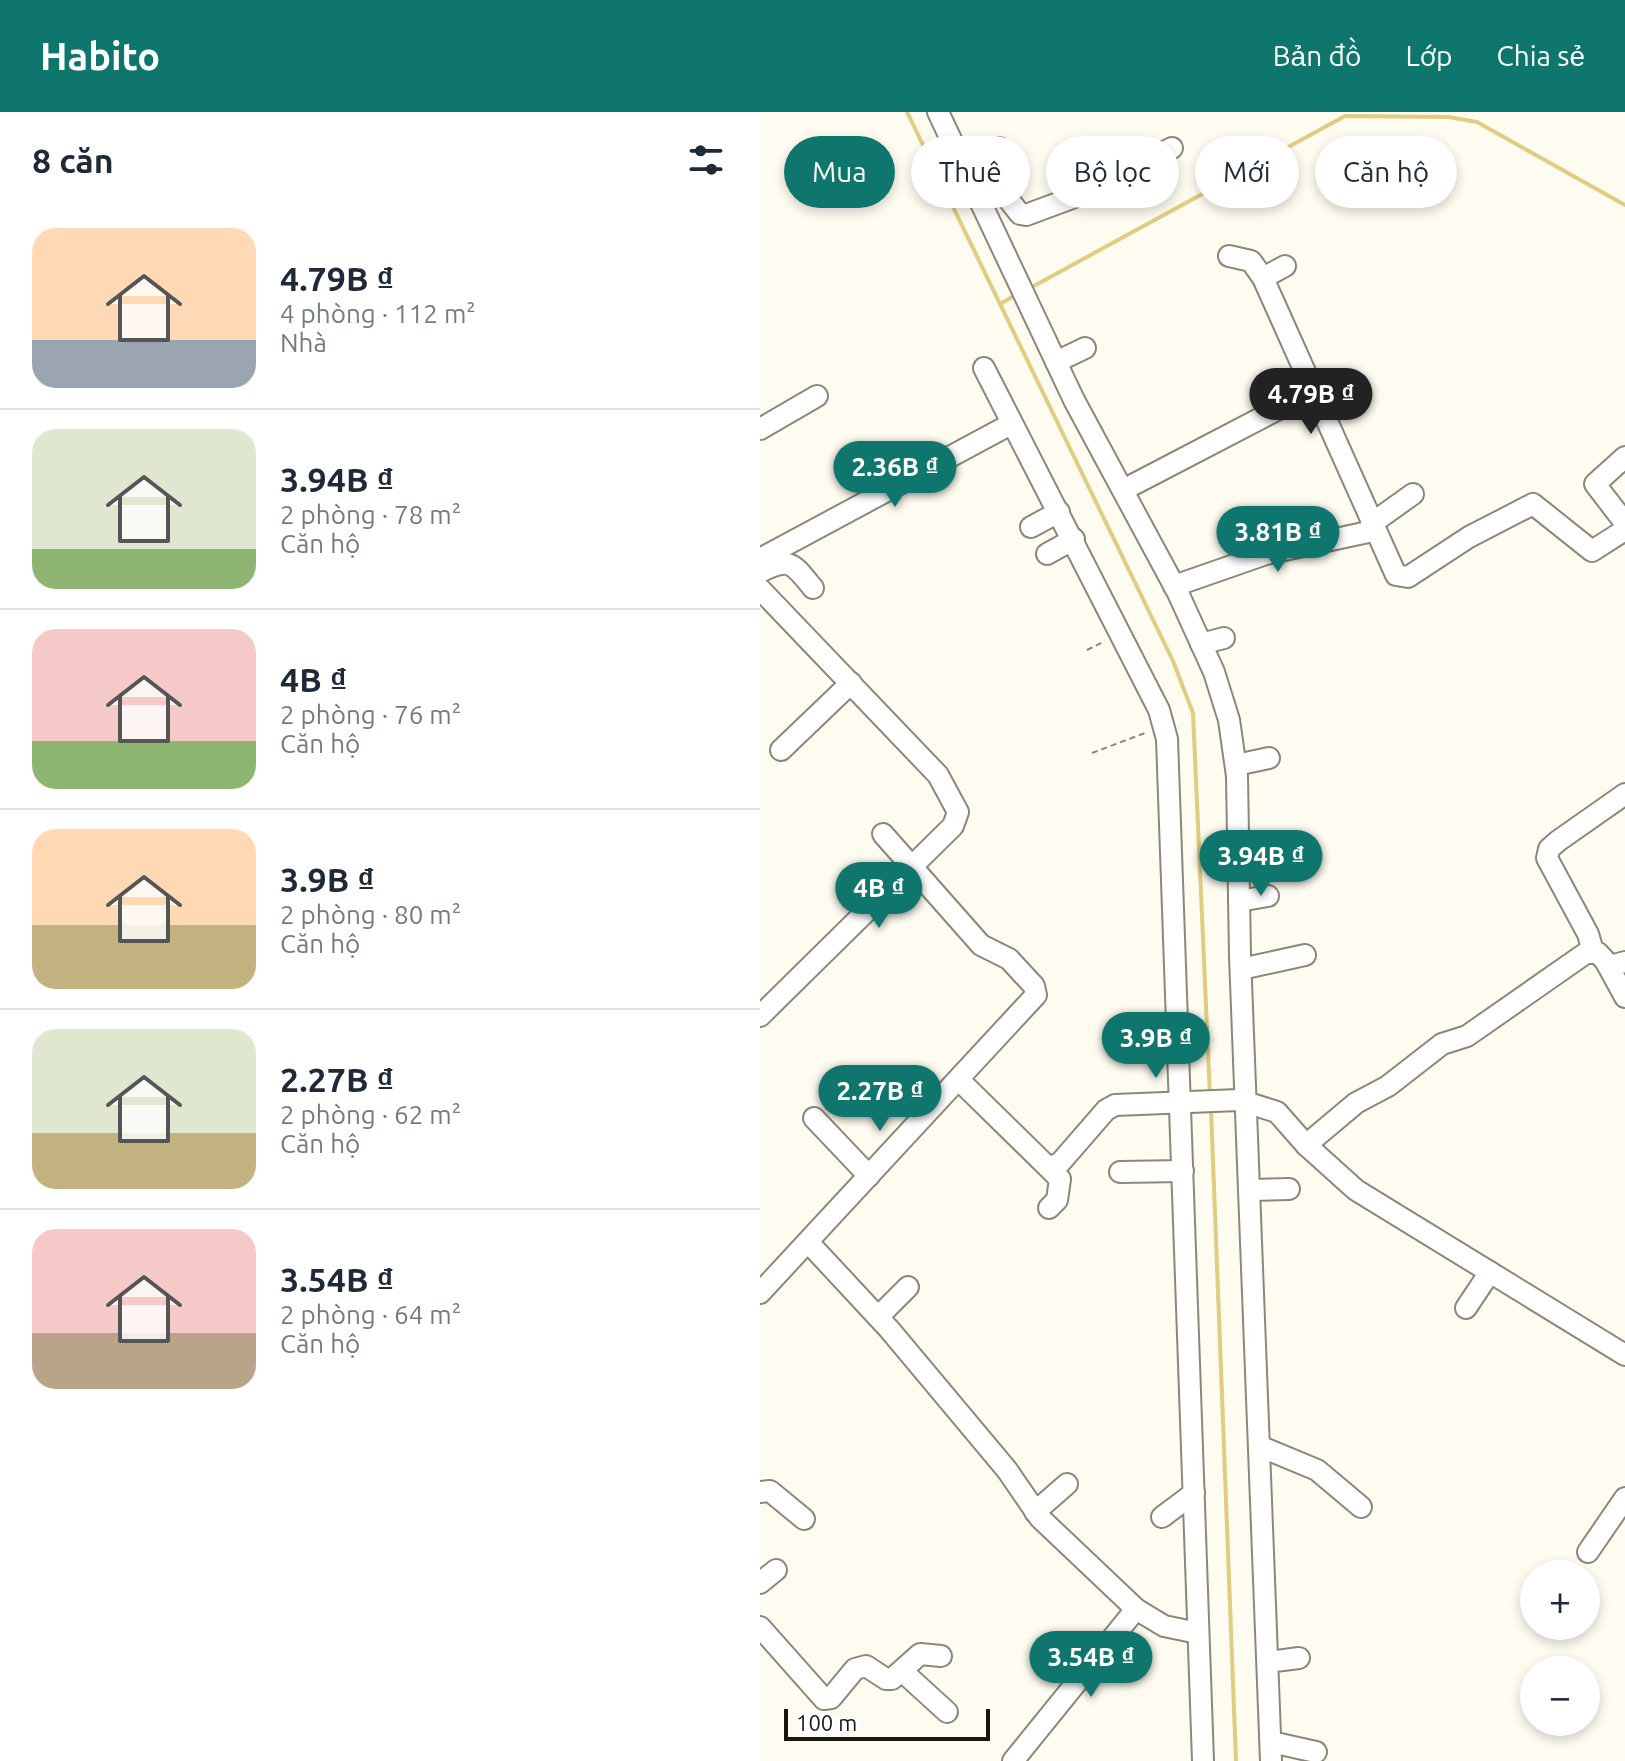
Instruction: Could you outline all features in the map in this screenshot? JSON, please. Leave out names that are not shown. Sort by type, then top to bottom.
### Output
[{"type":"street","points":[[938,112],[952,136]]},
{"type":"street","points":[[991,208],[1056,362],[1174,586],[1226,707],[1236,765],[1243,1101],[1250,1190],[1271,1752],[1316,1752]]},
{"type":"street","points":[[1015,208],[1020,214],[1026,215],[1046,208]]},
{"type":"street","points":[[1229,256],[1251,261],[1263,278],[1315,390],[1372,528],[1392,570],[1403,578],[1469,537],[1533,504],[1592,551],[1625,530]]},
{"type":"street","points":[[1263,278],[1285,266]]},
{"type":"street","points":[[1056,362],[1085,348]]},
{"type":"street","points":[[984,368],[1074,539],[1164,724],[1182,1101],[1203,1761]]},
{"type":"street","points":[[1123,490],[1315,390]]},
{"type":"street","points":[[760,429],[817,396]]},
{"type":"street","points":[[760,559],[1011,424]]},
{"type":"street","points":[[1625,457],[1595,484],[1625,523]]},
{"type":"street","points":[[1174,586],[1266,554],[1372,528],[1413,494]]},
{"type":"street","points":[[1031,527],[1059,512]]},
{"type":"street","points":[[1047,554],[1074,539]]},
{"type":"street","points":[[760,572],[785,562],[792,564],[813,588]]},
{"type":"street","points":[[760,589],[938,775],[957,807],[956,822],[760,1016]]},
{"type":"street","points":[[1201,644],[1224,638]]},
{"type":"street","points":[[781,750],[851,683]]},
{"type":"street","points":[[1236,765],[1269,758]]},
{"type":"street","points":[[1625,794],[1558,841],[1549,849],[1547,858],[1588,934],[1608,959],[1625,997]]},
{"type":"street","points":[[760,1293],[1015,1022],[1036,990],[1009,959],[981,945],[883,834]]},
{"type":"street","points":[[1239,901],[1268,896]]},
{"type":"street","points":[[1241,969],[1305,955]]},
{"type":"street","points":[[1306,1145],[1356,1103],[1388,1086],[1442,1044],[1462,1038],[1608,959]]},
{"type":"street","points":[[959,1080],[1043,1163],[1051,1167],[1062,1186],[1049,1208]]},
{"type":"street","points":[[1051,1167],[1060,1163],[1109,1107],[1182,1101],[1243,1101],[1277,1112],[1306,1145],[1356,1190],[1625,1355]]},
{"type":"street","points":[[814,1118],[869,1176]]},
{"type":"street","points":[[1120,1172],[1183,1171]]},
{"type":"street","points":[[1250,1190],[1289,1189]]},
{"type":"street","points":[[808,1242],[878,1317],[1007,1470],[1035,1512],[1136,1609],[1164,1626],[1198,1633]]},
{"type":"street","points":[[1466,1308],[1490,1272]]},
{"type":"street","points":[[878,1317],[908,1287]]},
{"type":"street","points":[[1259,1446],[1317,1470],[1361,1507]]},
{"type":"street","points":[[1035,1512],[1067,1484]]},
{"type":"street","points":[[760,1492],[770,1491],[804,1519]]},
{"type":"street","points":[[1162,1517],[1194,1493]]},
{"type":"street","points":[[1588,1552],[1625,1498]]},
{"type":"street","points":[[760,1583],[776,1570]]},
{"type":"street","points":[[1013,1761],[1136,1609]]},
{"type":"street","points":[[760,1627],[824,1699],[831,1698],[855,1669],[866,1666],[886,1679],[902,1671],[920,1654],[941,1656]]},
{"type":"street","points":[[1268,1662],[1299,1658]]},
{"type":"street","points":[[902,1671],[947,1712]]},
{"type":"path","points":[[1092,753],[1124,744],[1164,724]]},
{"type":"waterway","points":[[907,112],[1173,661],[1193,713],[1210,1096]]},
{"type":"waterway","points":[[1032,287],[1345,116],[1449,117],[1477,122],[1625,205]]},
{"type":"waterway","points":[[1000,304],[1012,297]]},
{"type":"waterway","points":[[1211,1109],[1236,1761]]}]
